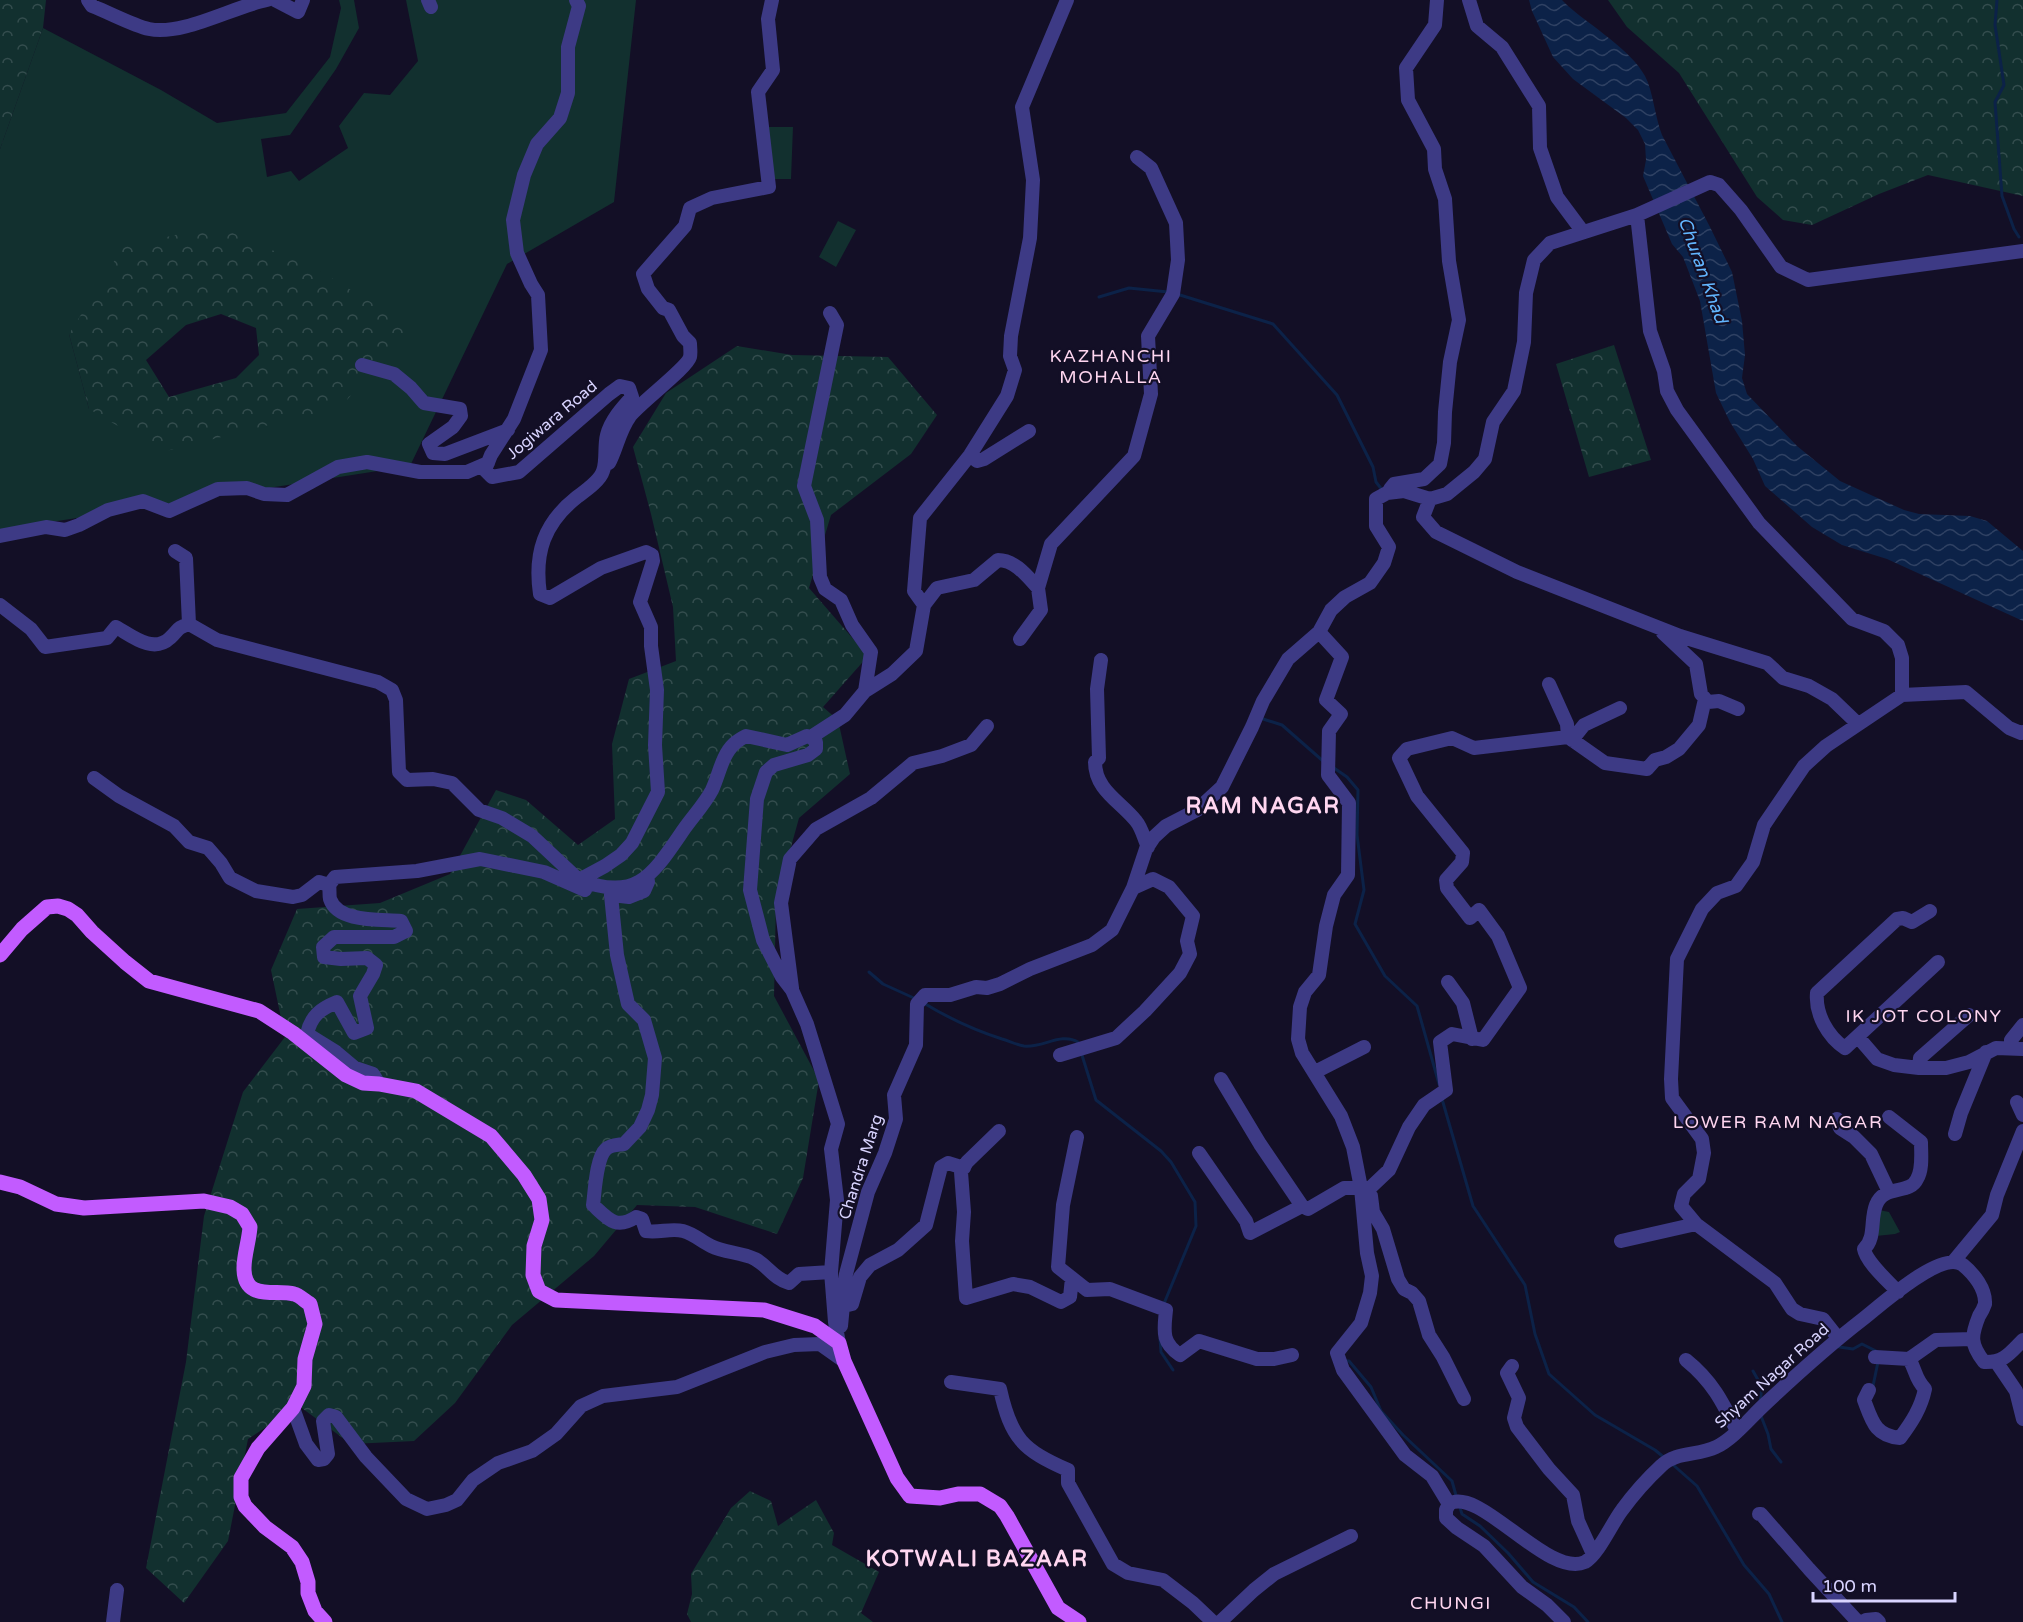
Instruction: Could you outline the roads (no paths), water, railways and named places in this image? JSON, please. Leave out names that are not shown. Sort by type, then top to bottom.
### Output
[{"type":"main road","points":[[0,955],[22,929],[47,907],[58,906],[68,909],[149,981],[259,1011],[292,1033],[346,1075],[363,1083],[416,1091],[491,1136],[524,1175],[538,1199],[542,1220],[534,1246],[533,1275],[539,1290],[556,1300],[764,1310],[815,1326],[839,1343],[844,1361],[897,1478],[910,1496],[940,1498],[958,1494],[980,1494],[1000,1506],[1058,1608],[1079,1622]]},
{"type":"main road","points":[[0,1182],[20,1187],[56,1204],[84,1209],[204,1201],[230,1207],[242,1214],[250,1227],[244,1267],[245,1280],[256,1291],[295,1294],[310,1304],[315,1324],[305,1359],[304,1386],[293,1408],[258,1448],[242,1478],[241,1497],[245,1506],[265,1527],[292,1547],[302,1562],[308,1582],[308,1593],[315,1611],[325,1622]]},
{"type":"street","points":[[88,0],[92,6],[148,29],[166,30],[267,0]]},
{"type":"street","points":[[275,0],[298,12],[303,0]]},
{"type":"street","name":"Jogiwara Road","points":[[576,0],[579,6],[568,47],[568,93],[560,118],[537,144],[524,175],[513,220],[517,253],[538,295],[541,350],[514,419],[485,470],[492,477],[519,472],[620,386],[629,388],[632,397],[620,410],[607,434],[603,472]]},
{"type":"street","points":[[579,880],[621,855],[632,843],[658,792],[655,745],[657,690],[651,627],[640,602],[653,561],[652,555],[646,552],[601,568],[550,598],[540,594],[539,564],[552,521],[562,508],[603,472],[610,462],[618,437],[630,416],[643,400],[684,368],[690,357],[690,343],[683,336],[669,310],[663,308],[648,289],[643,274],[685,226],[690,208],[720,196],[769,187],[758,92],[773,70],[768,20],[772,0]]},
{"type":"street","points":[[924,605],[914,591],[920,518],[970,455],[1007,396],[1015,370],[1010,356],[1011,336],[1030,238],[1033,180],[1022,107],[1067,0]]},
{"type":"street","points":[[1387,493],[1394,484],[1424,479],[1440,464],[1444,443],[1450,362],[1459,320],[1449,261],[1445,199],[1436,169],[1434,149],[1408,100],[1406,68],[1436,25],[1437,0]]},
{"type":"street","points":[[1469,0],[1477,26],[1502,47],[1539,106],[1540,148],[1557,197],[1583,232]]},
{"type":"street","points":[[1020,639],[1041,610],[1038,588],[1051,544],[1134,456],[1151,394],[1148,336],[1173,294],[1178,261],[1176,223],[1151,168],[1137,157]]},
{"type":"street","points":[[1387,493],[1404,491],[1430,499],[1447,494],[1474,472],[1485,459],[1493,422],[1514,391],[1524,342],[1526,294],[1534,260],[1550,243],[1637,215],[1710,182],[1719,185],[1741,210],[1781,267],[1808,280],[2023,251]]},
{"type":"street","points":[[1637,215],[1650,331],[1664,371],[1667,391],[1677,410],[1759,523],[1852,619],[1884,631],[1898,645],[1902,658],[1902,694]]},
{"type":"street","points":[[830,313],[837,325],[804,486],[817,520],[820,577],[825,589],[841,600],[852,625],[871,652],[865,692]]},
{"type":"street","points":[[362,365],[394,374],[424,403],[460,409],[461,416],[453,427],[429,444],[433,453],[445,454],[508,430]]},
{"type":"street","points":[[970,455],[977,461],[984,459],[1029,431]]},
{"type":"street","points":[[0,536],[46,527],[65,530],[108,510],[143,501],[169,511],[218,489],[247,488],[264,494],[287,495],[338,467],[367,462],[420,472],[467,472],[488,463]]},
{"type":"street","name":"Chandra Marg","points":[[839,1343],[846,1274],[868,1192],[885,1153],[896,1119],[894,1095],[916,1045],[921,999],[1000,984],[1030,969],[1092,945],[1112,930],[1134,888],[1148,847],[1154,837],[1166,826],[1197,810],[1222,787],[1263,701],[1288,659],[1319,632],[1331,610],[1346,597],[1370,583],[1384,563],[1389,547],[1376,526],[1376,499],[1387,493]]},
{"type":"street","points":[[1430,499],[1423,517],[1436,532],[1517,572],[1680,636],[1767,663],[1783,678],[1809,686],[1832,699],[1857,723]]},
{"type":"street","points":[[175,551],[186,558],[189,624]]},
{"type":"street","points":[[0,605],[31,629],[45,647],[107,638],[116,627],[145,644],[160,644],[170,639],[179,627],[189,624],[217,640],[378,682],[392,690],[396,700],[399,772],[407,780],[433,779],[453,783],[479,810],[502,818],[532,836],[579,880],[596,886],[624,888],[647,876],[662,862],[708,797],[734,744],[746,736],[787,745],[811,736],[845,715],[865,692],[892,674],[916,651],[924,605],[937,588],[974,580],[998,560],[1007,560],[1022,571],[1038,588]]},
{"type":"street","points":[[1652,624],[1696,664],[1701,694],[1708,702],[1719,701],[1738,709]]},
{"type":"street","points":[[1319,632],[1342,657],[1326,700],[1341,714],[1329,731],[1328,775],[1350,803],[1348,875],[1334,895],[1326,926],[1319,975],[1305,992],[1300,1007],[1298,1040],[1302,1053],[1341,1116],[1373,1212],[1383,1229],[1398,1279],[1404,1289],[1412,1293],[1419,1301],[1429,1335],[1464,1399]]},
{"type":"street","points":[[1101,660],[1097,689],[1099,758],[1095,762],[1095,773],[1103,789],[1138,823],[1148,847]]},
{"type":"street","points":[[1549,684],[1570,738],[1605,763],[1647,769],[1655,760],[1666,757],[1679,749],[1699,724],[1705,699]]},
{"type":"street","points":[[1838,1338],[1823,1319],[1800,1314],[1792,1309],[1775,1283],[1696,1224],[1681,1206],[1684,1194],[1699,1179],[1704,1153],[1702,1139],[1672,1098],[1677,959],[1702,909],[1717,893],[1736,886],[1753,862],[1764,825],[1803,766],[1857,723],[1902,694],[1966,692],[2010,728],[2020,733],[2023,732]]},
{"type":"street","points":[[1221,1079],[1260,1144],[1302,1206],[1308,1209],[1344,1188],[1365,1188],[1389,1170],[1409,1127],[1424,1105],[1446,1090],[1440,1042],[1452,1034],[1484,1040],[1520,988],[1498,936],[1479,910],[1470,918],[1447,888],[1446,880],[1462,862],[1463,853],[1417,796],[1400,758],[1407,749],[1452,738],[1474,748],[1570,738],[1584,725],[1620,708]]},
{"type":"street","points":[[792,990],[781,903],[790,859],[816,829],[871,798],[913,763],[942,756],[971,745],[987,726]]},
{"type":"street","points":[[811,736],[816,742],[816,748],[808,755],[774,765],[766,772],[757,799],[750,890],[763,940],[803,1011],[838,1124],[831,1149],[837,1200],[831,1272],[834,1322],[839,1343]]},
{"type":"street","points":[[94,778],[119,796],[174,826],[189,842],[208,848],[230,878],[256,891],[293,897],[302,895],[319,882],[329,885]]},
{"type":"street","points":[[379,1084],[373,1074],[355,1068],[336,1052],[307,1034],[310,1022],[320,1009],[337,1002],[354,1033],[367,1028],[360,996],[376,965],[367,958],[324,957],[323,947],[334,938],[394,937],[406,931],[401,921],[364,919],[342,914],[330,900],[329,885],[335,877],[417,871],[480,859],[544,872],[593,894],[629,897],[644,891],[648,882],[647,876]]},
{"type":"street","points":[[1060,1055],[1116,1038],[1180,973],[1190,954],[1187,941],[1193,916],[1169,887],[1153,879],[1134,888]]},
{"type":"street","points":[[611,895],[617,955],[628,1004],[644,1020],[655,1058],[654,1076],[648,1110],[639,1127],[624,1144],[608,1146],[603,1151],[598,1167],[593,1205],[610,1220],[619,1224],[629,1222],[636,1216],[642,1219],[646,1231],[659,1233],[681,1230],[694,1235],[712,1247],[743,1254],[758,1260],[779,1280],[789,1283],[798,1274],[831,1272]]},
{"type":"street","points":[[1930,911],[1912,922],[1903,918],[1897,919],[1817,993],[1816,999],[1825,1028],[1838,1043],[1845,1047],[1938,962]]},
{"type":"street","points":[[1448,982],[1463,1002],[1472,1039]]},
{"type":"street","points":[[1919,1068],[1920,1058],[1969,1015]]},
{"type":"street","points":[[2018,1048],[2011,1040],[2023,1025]]},
{"type":"street","points":[[1858,1037],[1877,1059],[1894,1065],[1919,1068],[1954,1066],[1970,1062],[1996,1048],[2018,1048]]},
{"type":"street","points":[[1315,1072],[1364,1047]]},
{"type":"street","points":[[1955,1134],[1961,1113],[1986,1053]]},
{"type":"street","points":[[2017,1102],[2023,1115]]},
{"type":"street","points":[[1889,1117],[1921,1142],[1920,1169],[1917,1181],[1910,1187],[1889,1192],[1881,1197],[1875,1207],[1870,1243],[1864,1249],[1865,1254],[1898,1292]]},
{"type":"street","points":[[1837,1119],[1840,1128],[1854,1137],[1871,1154],[1889,1192]]},
{"type":"street","points":[[999,1131],[961,1172],[966,1298],[1013,1284],[1030,1287],[1061,1302],[1070,1297],[1072,1278]]},
{"type":"street","points":[[2023,1131],[1997,1195],[1992,1215],[1953,1262],[1962,1264],[1982,1287],[1985,1304],[1974,1328],[1973,1339],[1974,1349],[1984,1362],[1996,1363],[2007,1356],[2023,1340]]},
{"type":"street","points":[[1077,1137],[1063,1205],[1058,1268],[1087,1290],[1110,1289],[1166,1310],[1164,1336],[1172,1349],[1180,1355],[1199,1341],[1257,1359],[1292,1356]]},
{"type":"street","points":[[1199,1153],[1246,1221],[1251,1233],[1302,1206]]},
{"type":"street","points":[[843,1308],[852,1304],[860,1277],[870,1265],[898,1250],[926,1225],[941,1167],[948,1163],[964,1168]]},
{"type":"street","points":[[1365,1188],[1367,1253],[1372,1276],[1370,1293],[1361,1323],[1337,1353],[1343,1370],[1405,1455],[1432,1476],[1453,1502],[1475,1505],[1547,1555],[1573,1564],[1586,1561],[1593,1554],[1578,1521],[1573,1495],[1549,1469],[1517,1427],[1514,1418],[1519,1398],[1506,1373],[1512,1365]]},
{"type":"street","points":[[1622,1241],[1696,1224]]},
{"type":"street","name":"Shyam Nagar Road","points":[[1593,1554],[1621,1510],[1668,1460],[1717,1447],[1838,1338],[1933,1267],[1953,1262]]},
{"type":"street","points":[[1875,1357],[1909,1359],[1936,1340],[1973,1339]]},
{"type":"street","points":[[293,1408],[306,1444],[318,1460],[324,1459],[328,1454],[323,1421],[329,1414],[336,1417],[366,1457],[406,1499],[427,1509],[457,1500],[473,1480],[498,1463],[532,1451],[555,1434],[581,1406],[603,1396],[677,1387],[765,1352],[794,1345],[820,1344],[844,1361]]},
{"type":"street","points":[[1869,1390],[1864,1400],[1874,1426],[1887,1437],[1900,1438],[1913,1421],[1923,1400],[1925,1389],[1916,1379],[1909,1359]]},
{"type":"street","points":[[1686,1360],[1703,1373],[1717,1392],[1737,1431]]},
{"type":"street","points":[[1996,1363],[2016,1391],[2023,1419]]},
{"type":"street","points":[[951,1382],[1000,1389],[1009,1421],[1025,1448],[1040,1458],[1068,1470],[1068,1483],[1113,1564],[1128,1573],[1163,1580],[1213,1622]]},
{"type":"street","points":[[1453,1502],[1446,1510],[1446,1518],[1484,1546],[1522,1587],[1564,1622]]},
{"type":"street","points":[[1759,1514],[1860,1622],[1876,1619],[1879,1622]]},
{"type":"street","points":[[1220,1622],[1274,1574],[1351,1536]]},
{"type":"street","points":[[113,1622],[117,1590]]},
{"type":"water","name":"Churan Khad","points":[[1529,0],[1562,0],[1621,48],[1639,66],[1645,76],[1662,135],[1732,272],[1742,321],[1745,355],[1742,378],[1747,394],[1797,446],[1840,481],[1904,510],[1919,514],[1970,516],[1987,521],[2023,551],[2023,621],[1887,559],[1842,545],[1812,527],[1765,486],[1753,459],[1730,422],[1716,393],[1700,301],[1683,257],[1672,244],[1643,176],[1646,160],[1645,144],[1638,130],[1626,118],[1573,79],[1553,57]]},
{"type":"waterway","points":[[1997,0],[1995,25],[2004,85],[1995,102],[2002,196],[2019,237]]},
{"type":"waterway","points":[[1099,297],[1129,288],[1168,292]]},
{"type":"waterway","points":[[1180,295],[1273,324],[1337,395],[1373,467],[1376,482],[1383,491]]},
{"type":"waterway","points":[[1260,718],[1282,725],[1323,761]]},
{"type":"waterway","points":[[1334,768],[1347,777],[1358,790],[1357,835],[1364,890],[1355,924],[1385,976],[1417,1006],[1439,1084]]},
{"type":"waterway","points":[[869,972],[883,984],[916,999]]},
{"type":"waterway","points":[[922,1002],[971,1028],[1019,1045],[1031,1046],[1058,1039],[1072,1039],[1078,1042],[1079,1046]]},
{"type":"waterway","points":[[1081,1052],[1096,1100],[1161,1151],[1171,1162],[1195,1202],[1196,1226],[1163,1306]]},
{"type":"waterway","points":[[1442,1099],[1473,1206],[1525,1285],[1535,1334],[1549,1374],[1595,1415],[1655,1450],[1666,1459]]},
{"type":"waterway","points":[[1160,1339],[1161,1352],[1173,1370]]},
{"type":"waterway","points":[[1839,1347],[1853,1349],[1862,1344],[1876,1351]]},
{"type":"waterway","points":[[1345,1361],[1349,1361],[1371,1387],[1381,1411],[1452,1481],[1457,1499]]},
{"type":"waterway","points":[[1873,1386],[1878,1362]]},
{"type":"waterway","points":[[1753,1371],[1762,1387],[1760,1402]]},
{"type":"waterway","points":[[1761,1416],[1771,1449],[1781,1462]]},
{"type":"waterway","points":[[1671,1463],[1697,1486],[1744,1565],[1769,1594],[1782,1622]]},
{"type":"waterway","points":[[1459,1505],[1462,1514],[1480,1526],[1533,1582],[1574,1607],[1588,1622]]},
{"type":"district","name":"KAZHANCHI MOHALLA","points":[[1111,366]]},
{"type":"district","name":"RAM NAGAR","points":[[1263,806]]},
{"type":"district","name":"IK JOT COLONY","points":[[1924,1016]]},
{"type":"district","name":"LOWER RAM NAGAR","points":[[1778,1122]]},
{"type":"district","name":"KOTWALI BAZAAR","points":[[977,1559]]},
{"type":"district","name":"CHUNGI","points":[[1451,1603]]}]
